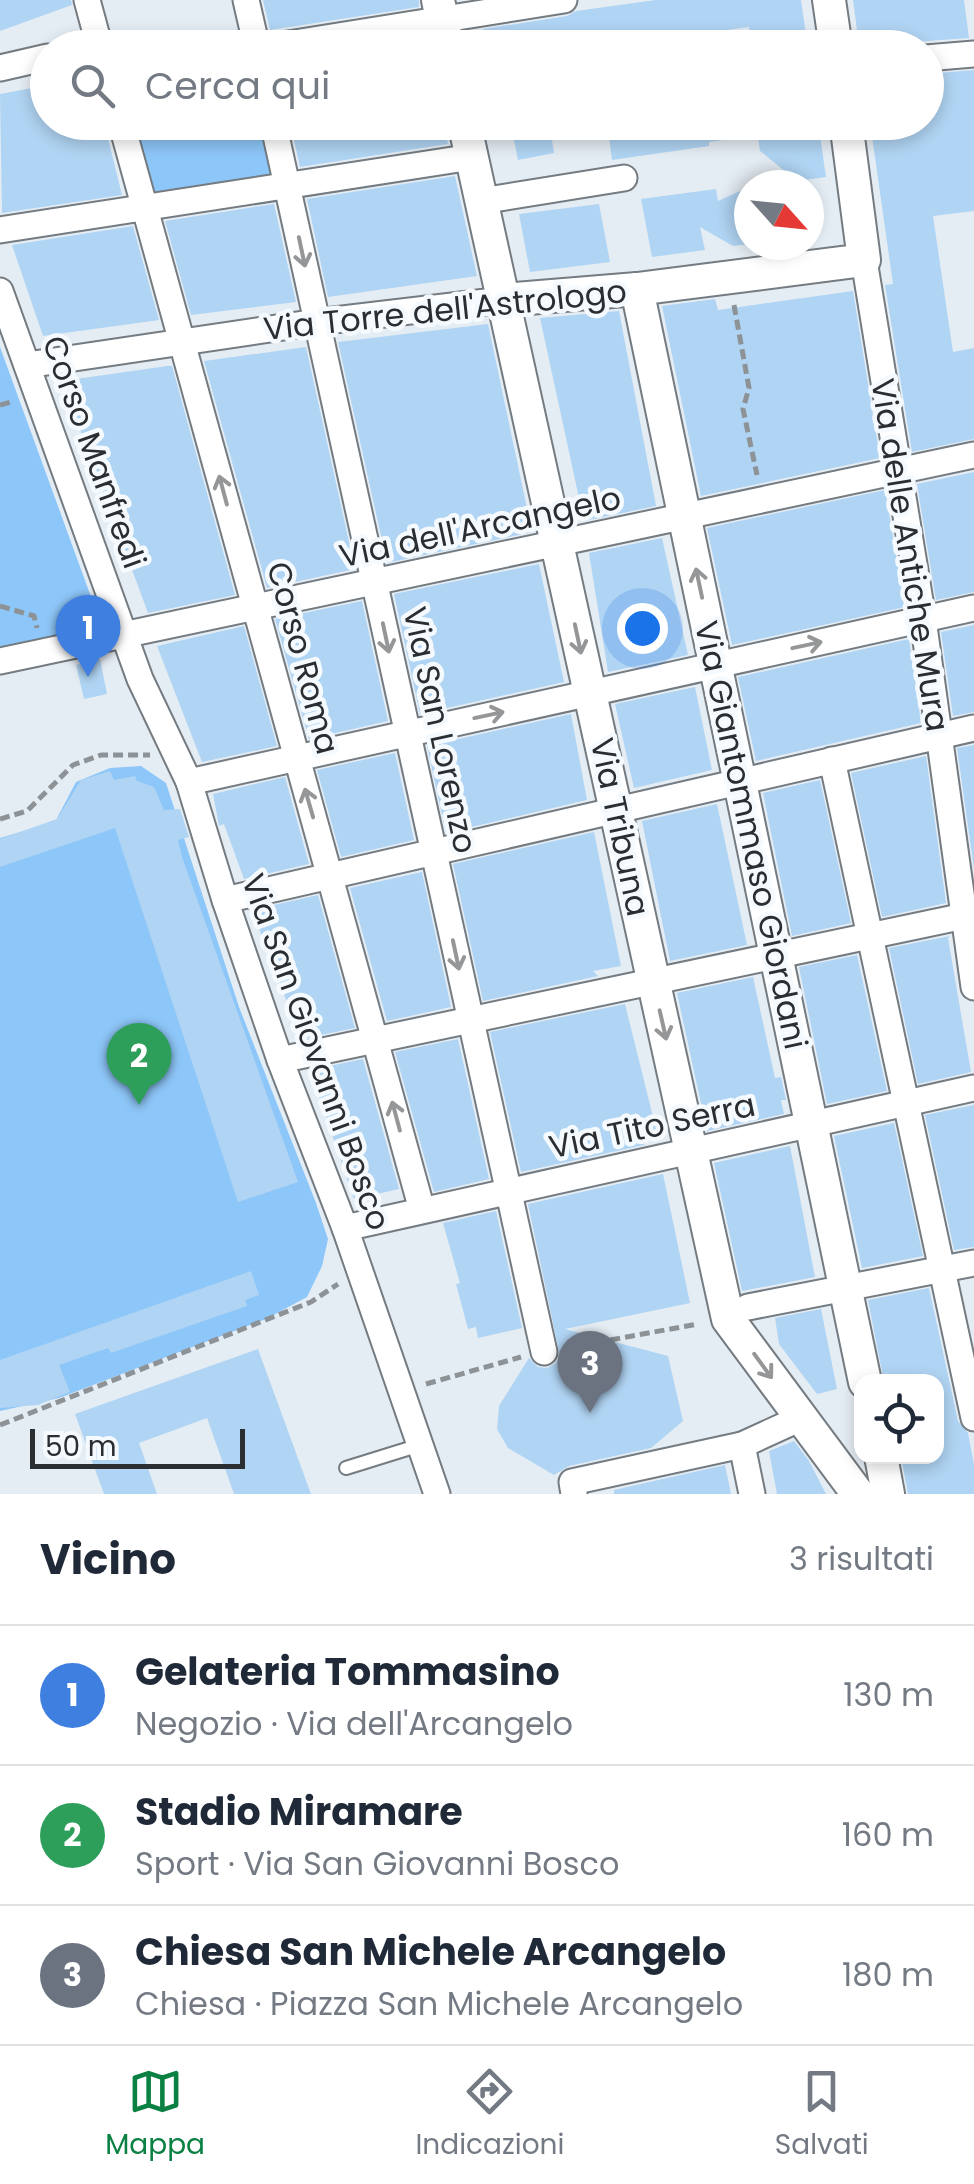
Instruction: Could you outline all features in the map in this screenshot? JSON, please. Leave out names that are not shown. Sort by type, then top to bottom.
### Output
[{"type":"main road","points":[[829,0],[833,30]]},
{"type":"main road","name":"Via Tribuna","points":[[468,140],[691,1151],[738,1313],[800,1418],[858,1494]]},
{"type":"main road","name":"Via delle Antiche Mura","points":[[848,140],[864,260]]},
{"type":"main road","name":"Via Torre dell'Astrologo","points":[[503,300],[637,289],[864,260]]},
{"type":"main road","name":"Via Giantommaso Giordani","points":[[637,289],[863,1374]]},
{"type":"main road","points":[[882,1464],[888,1494]]},
{"type":"street","points":[[87,0],[92,30]]},
{"type":"street","points":[[246,0],[255,30]]},
{"type":"street","points":[[387,30],[564,0]]},
{"type":"street","points":[[944,56],[974,54]]},
{"type":"street","points":[[0,68],[30,61]]},
{"type":"street","name":"Corso Roma","points":[[125,140],[422,1210]]},
{"type":"street","name":"Via San Lorenzo","points":[[277,140],[508,1191],[538,1353]]},
{"type":"street","points":[[0,230],[472,157]]},
{"type":"street","points":[[482,200],[624,178]]},
{"type":"street","name":"Via delle Antiche Mura","points":[[864,260],[969,915],[974,987]]},
{"type":"street","name":"Corso Manfredi","points":[[0,291],[126,635]]},
{"type":"street","name":"Via Torre dell'Astrologo","points":[[27,365],[317,322],[503,300]]},
{"type":"street","name":"Via dell'Arcangelo","points":[[0,662],[974,455]]},
{"type":"street","points":[[189,782],[974,608]]},
{"type":"street","name":"Via San Giovanni Bosco","points":[[126,635],[148,696],[189,782],[280,1060],[345,1228],[436,1494]]},
{"type":"street","points":[[225,900],[974,728]]},
{"type":"street","points":[[832,760],[974,1418]]},
{"type":"street","points":[[280,1060],[969,915]]},
{"type":"street","name":"Via Tito Serra","points":[[345,1228],[974,1088]]},
{"type":"street","points":[[738,1313],[974,1263]]},
{"type":"street","points":[[573,1488],[742,1446],[800,1418]]},
{"type":"street","points":[[742,1446],[752,1494]]},
{"type":"lane","points":[[346,1468],[420,1445]]},
{"type":"path","points":[[729,277],[749,388],[743,409],[763,500]]},
{"type":"path","points":[[0,405],[11,402],[6,387]]},
{"type":"path","points":[[0,606],[34,616],[38,631]]},
{"type":"path","points":[[0,820],[27,811],[74,765],[101,756],[152,755],[189,782]]},
{"type":"path","points":[[0,1425],[312,1302],[359,1269]]},
{"type":"path","points":[[401,1391],[538,1353],[738,1313]]},
{"type":"shaded area","points":[[140,140],[267,140],[275,178],[152,196]]},
{"type":"shaded area","points":[[0,347],[102,627],[0,649]]},
{"type":"shaded area","points":[[141,766],[166,783],[239,1007],[328,1239],[322,1266],[307,1297],[266,1319],[59,1398],[0,1411],[0,838],[55,822],[76,782],[110,768]]},
{"type":"building","points":[[0,0],[71,0],[72,5],[0,31]]},
{"type":"building","points":[[263,0],[419,0],[419,7],[270,30]]},
{"type":"building","points":[[656,0],[801,0],[805,30],[483,30],[567,16],[576,11]]},
{"type":"building","points":[[853,0],[964,0],[969,38],[944,40],[944,30],[857,30]]},
{"type":"building","points":[[974,70],[974,211],[933,216],[953,352],[974,348],[974,439],[912,452],[885,285],[893,284],[873,140],[944,140],[944,72]]},
{"type":"building","points":[[30,88],[30,140],[108,140],[122,195],[2,213],[0,94]]},
{"type":"building","points":[[294,140],[447,140],[448,144],[300,167]]},
{"type":"building","points":[[514,140],[552,140],[554,153],[518,160]]},
{"type":"building","points":[[609,140],[723,140],[709,142],[709,146],[612,160]]},
{"type":"building","points":[[758,140],[821,140],[826,177],[824,170],[783,170],[760,151]]},
{"type":"building","points":[[455,176],[477,276],[328,297],[307,199]]},
{"type":"building","points":[[716,189],[718,201],[734,194],[734,246],[700,227],[705,250],[652,257],[641,199]]},
{"type":"building","points":[[274,204],[296,302],[191,315],[165,221]]},
{"type":"building","points":[[599,204],[610,262],[530,272],[519,214]]},
{"type":"building","points":[[133,226],[159,320],[43,336],[12,245]]},
{"type":"building","points":[[853,291],[880,458],[701,496],[662,306],[715,299],[718,310]]},
{"type":"building","points":[[619,311],[656,506],[584,521],[540,318]]},
{"type":"building","points":[[488,324],[532,532],[387,563],[338,342]]},
{"type":"building","points":[[306,347],[355,569],[267,588],[204,361]]},
{"type":"building","points":[[172,366],[235,595],[148,613],[62,381]]},
{"type":"building","points":[[974,472],[974,592],[936,600],[917,484]]},
{"type":"building","points":[[885,490],[905,607],[732,645],[707,528]]},
{"type":"building","points":[[662,538],[688,655],[608,672],[589,553]]},
{"type":"building","points":[[539,564],[564,682],[420,714],[394,594]]},
{"type":"building","points":[[362,601],[388,721],[309,739],[275,619]]},
{"type":"building","points":[[974,625],[974,712],[953,716],[941,632]]},
{"type":"building","points":[[244,626],[277,746],[202,762],[157,646]]},
{"type":"building","points":[[909,639],[921,723],[756,761],[738,677]]},
{"type":"building","points":[[100,659],[107,694],[84,699],[76,665]]},
{"type":"building","points":[[695,687],[712,770],[634,788],[615,704]]},
{"type":"building","points":[[571,714],[587,800],[446,833],[427,746]]},
{"type":"building","points":[[974,745],[974,869],[957,748]]},
{"type":"building","points":[[395,753],[414,840],[341,857],[317,770]]},
{"type":"building","points":[[926,756],[946,903],[882,917],[851,773]]},
{"type":"building","points":[[110,771],[114,780],[135,776],[137,781],[154,787],[164,810],[180,809],[189,837],[178,840],[182,857],[298,1182],[238,1202],[115,828],[0,867],[0,839],[57,819],[81,780]]},
{"type":"building","points":[[285,777],[309,864],[244,879],[224,824],[219,826],[213,794]]},
{"type":"building","points":[[820,780],[851,923],[792,936],[763,793]]},
{"type":"building","points":[[717,804],[747,945],[670,961],[642,821]]},
{"type":"building","points":[[594,832],[621,966],[593,971],[598,976],[483,1001],[453,864]]},
{"type":"building","points":[[422,872],[451,1007],[387,1021],[350,888]]},
{"type":"building","points":[[318,895],[355,1028],[301,1039],[252,910]]},
{"type":"building","points":[[950,936],[971,1072],[918,1084],[889,948]]},
{"type":"building","points":[[857,955],[887,1091],[827,1104],[799,967]]},
{"type":"building","points":[[753,977],[775,1078],[781,1077],[786,1100],[781,1100],[784,1114],[707,1131],[677,993]]},
{"type":"building","points":[[625,1004],[656,1129],[644,1145],[521,1172],[490,1032]]},
{"type":"building","points":[[458,1039],[489,1179],[434,1192],[395,1052]]},
{"type":"building","points":[[363,1059],[399,1189],[354,1199],[310,1070]]},
{"type":"building","points":[[974,1105],[974,1247],[954,1250],[925,1115]]},
{"type":"building","points":[[894,1123],[923,1256],[862,1268],[834,1136]]},
{"type":"building","points":[[790,1146],[815,1277],[742,1291],[714,1163]]},
{"type":"building","points":[[663,1174],[690,1303],[565,1329],[668,1356],[683,1421],[651,1448],[569,1466],[554,1475],[508,1448],[497,1429],[499,1406],[529,1358],[538,1367],[547,1368],[560,1356],[528,1204]]},
{"type":"building","points":[[496,1211],[522,1328],[478,1338],[476,1327],[468,1329],[443,1223]]},
{"type":"building","points":[[251,1271],[259,1295],[245,1300],[247,1306],[111,1353],[108,1348],[59,1365],[70,1392],[38,1405],[0,1408],[0,1360]]},
{"type":"building","points":[[929,1288],[958,1421],[968,1433],[974,1494],[908,1494],[902,1464],[944,1464],[944,1374],[882,1374],[868,1300]]},
{"type":"building","points":[[821,1309],[837,1389],[817,1394],[779,1344],[775,1318]]},
{"type":"building","points":[[258,1349],[311,1494],[234,1494],[207,1418],[139,1443],[157,1494],[104,1494],[75,1414]]},
{"type":"building","points":[[794,1441],[826,1494],[777,1494],[769,1451]]},
{"type":"building","points":[[725,1465],[731,1494],[614,1494],[614,1490]]},
{"type":"place","name":"Gelateria Tommasino","points":[[88,677]]},
{"type":"place","name":"Stadio Miramare","points":[[139,1105]]},
{"type":"place","name":"Chiesa San Michele Arcangelo","points":[[590,1413]]}]
